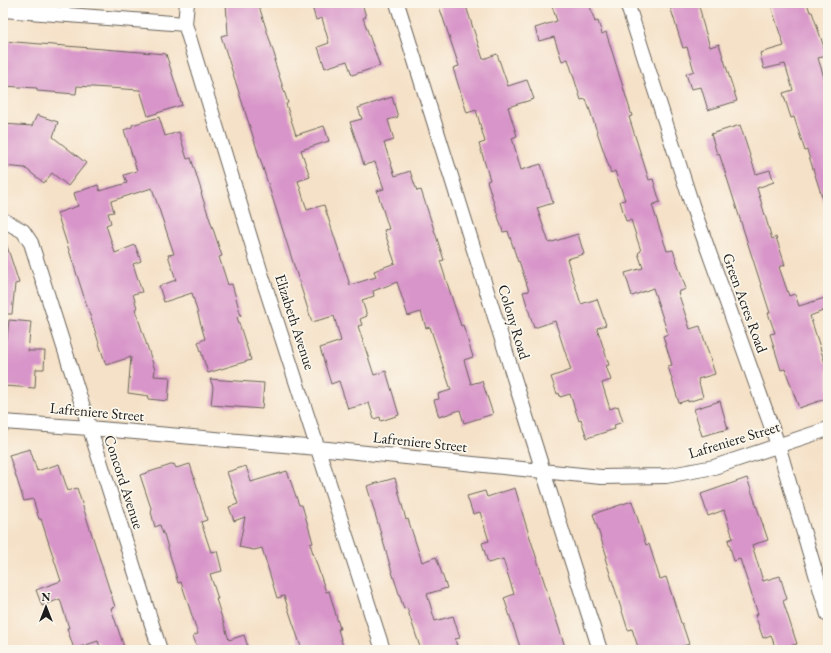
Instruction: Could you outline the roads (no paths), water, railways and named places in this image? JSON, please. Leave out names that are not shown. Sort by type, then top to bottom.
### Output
[{"type":"street","name":"Elizabeth Avenue","points":[[187,3],[186,24],[260,270],[383,650]]},
{"type":"street","name":"Colony Road","points":[[397,3],[600,650]]},
{"type":"street","name":"Green Acres Road","points":[[626,3],[692,205],[778,445],[828,615]]},
{"type":"street","points":[[3,10],[186,24]]},
{"type":"street","name":"Concord Avenue","points":[[3,220],[23,231],[31,243],[160,650]]},
{"type":"street","name":"Lafreniere Street","points":[[3,422],[318,448],[601,477],[666,476],[714,467],[828,429]]}]
